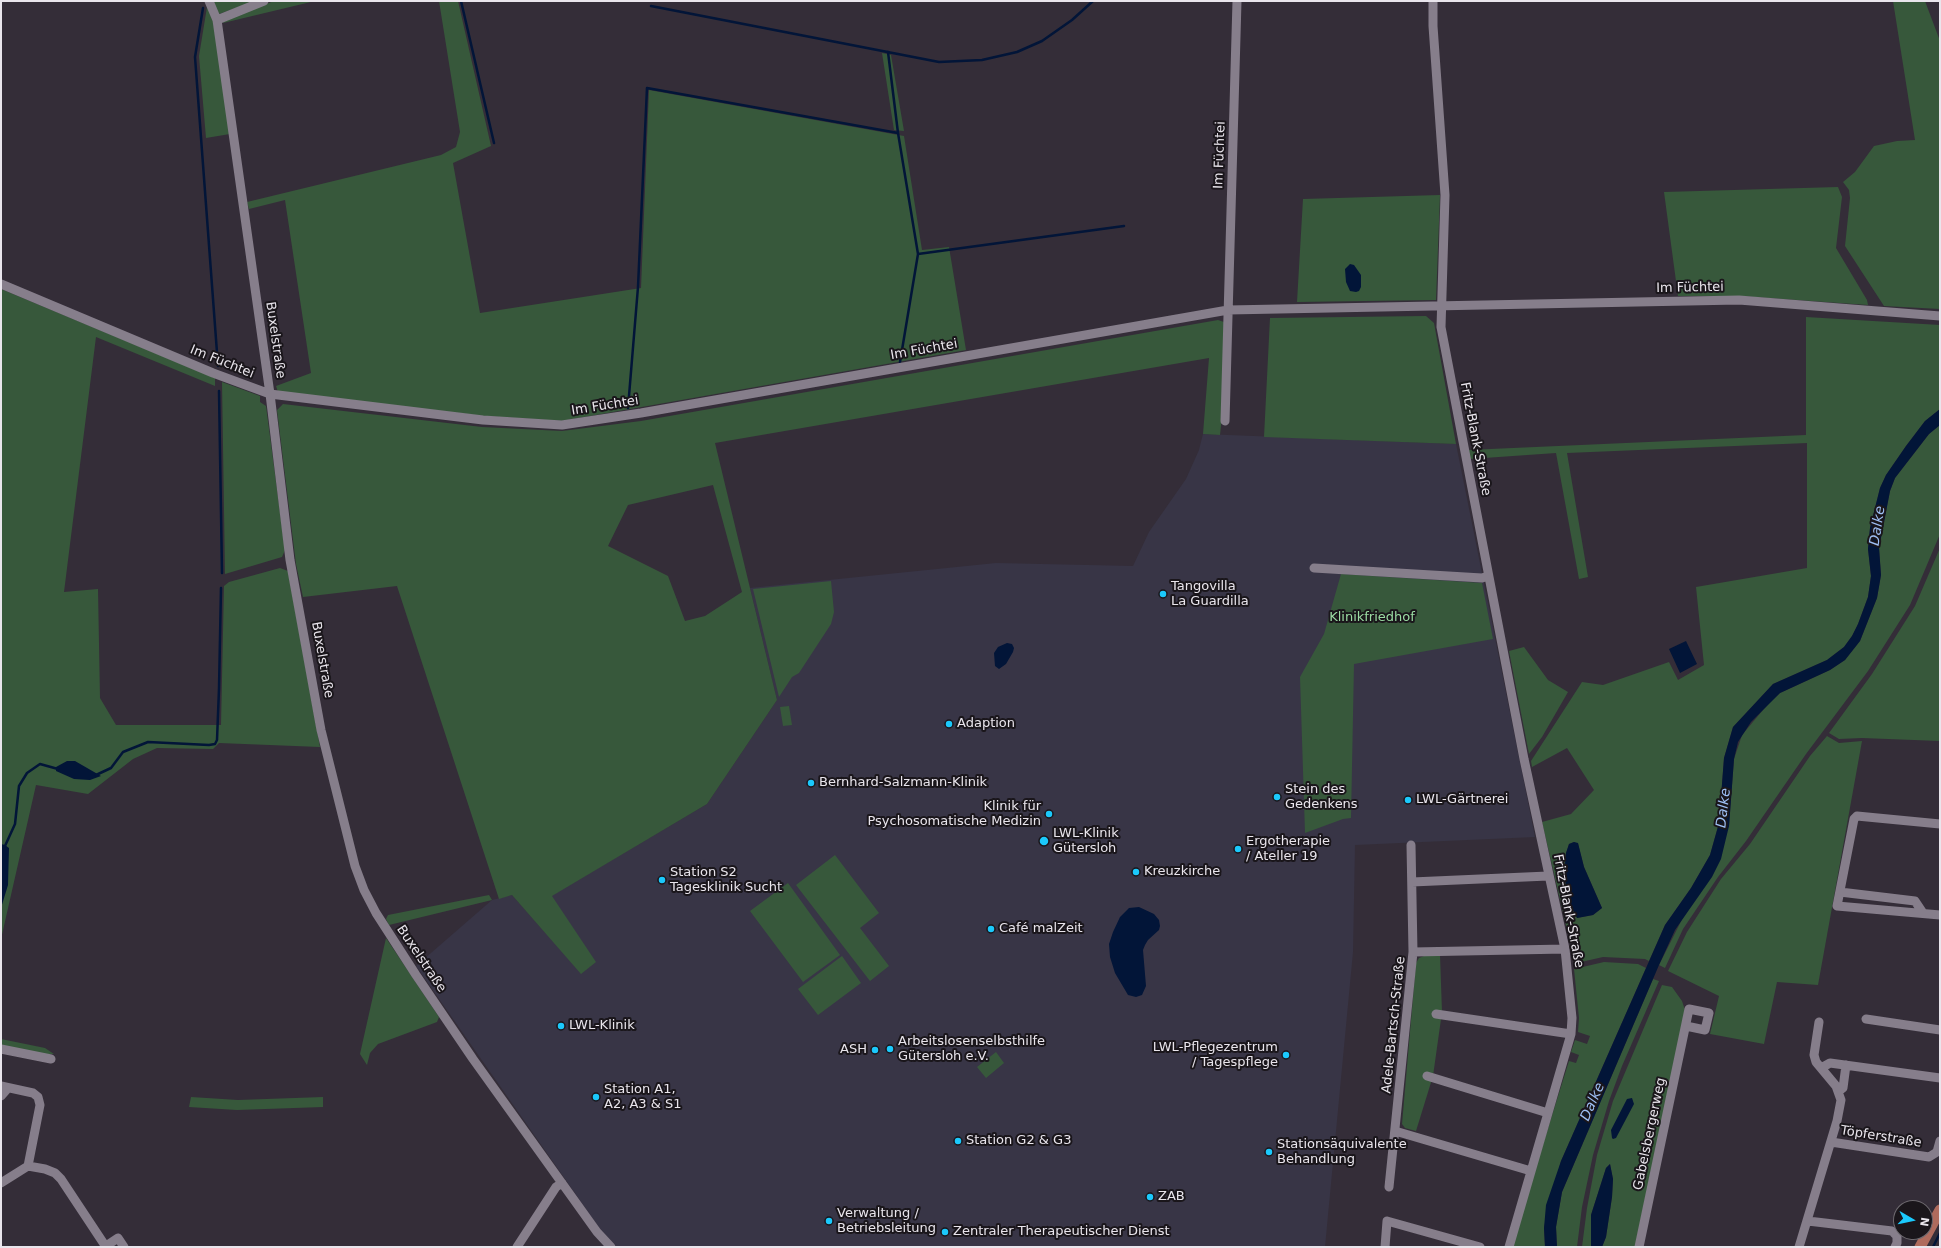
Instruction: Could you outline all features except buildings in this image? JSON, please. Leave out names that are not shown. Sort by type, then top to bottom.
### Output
[{"type":"main road","points":[[1920,1247],[1940,1210]]},
{"type":"street","name":"Buxelstraße","points":[[209,1],[217,20],[270,394],[290,560],[321,730],[355,866],[364,890],[384,926],[473,1059],[597,1232],[611,1247]]},
{"type":"street","points":[[217,20],[264,1]]},
{"type":"street","name":"Im Füchtei","points":[[1226,420],[1237,1]]},
{"type":"street","points":[[1433,1],[1433,26],[1445,195],[1440,306]]},
{"type":"street","name":"Im Füchtei","points":[[1,284],[213,373],[270,394],[483,420],[562,425],[642,413],[1228,310],[1739,300],[1940,316]]},
{"type":"street","name":"Fritz-Blank-Straße","points":[[1440,306],[1441,327],[1488,576],[1548,876],[1565,949],[1572,1018],[1571,1034],[1509,1247]]},
{"type":"street","points":[[1314,568],[1482,578],[1488,576]]},
{"type":"street","points":[[1940,824],[1857,816],[1854,819],[1837,906],[1923,913],[1940,916]]},
{"type":"street","points":[[1411,845],[1413,952]]},
{"type":"street","points":[[1412,882],[1548,876]]},
{"type":"street","points":[[1840,892],[1915,901],[1923,913]]},
{"type":"street","name":"Adele-Bartsch-Straße","points":[[1388,1187],[1413,952],[1565,949]]},
{"type":"street","points":[[1436,1014],[1571,1034]]},
{"type":"street","points":[[1866,1018],[1940,1030]]},
{"type":"street","points":[[1819,1022],[1814,1055],[1816,1062],[1839,1091]]},
{"type":"street","name":"Gabelsbergerweg","points":[[1639,1247],[1686,1026]]},
{"type":"street","points":[[1,1049],[51,1059]]},
{"type":"street","points":[[1821,1068],[1830,1063],[1940,1078]]},
{"type":"street","name":"Töpferstraße","points":[[1799,1247],[1831,1142],[1840,1104],[1839,1091],[1843,1088],[1846,1065]]},
{"type":"street","points":[[1427,1076],[1548,1113]]},
{"type":"street","points":[[1,1096],[4,1087],[33,1093],[38,1097],[40,1104],[28,1166]]},
{"type":"street","points":[[1395,1131],[1531,1171]]},
{"type":"street","name":"Töpferstraße","points":[[1831,1142],[1929,1158],[1937,1152],[1940,1141]]},
{"type":"street","points":[[1,1183],[28,1166],[45,1169],[55,1173],[61,1179],[106,1247],[118,1238],[124,1247]]},
{"type":"street","points":[[517,1247],[556,1187],[562,1183]]},
{"type":"street","points":[[1385,1247],[1387,1221],[1480,1247]]},
{"type":"street","points":[[1808,1221],[1892,1232],[1897,1236],[1897,1243],[1895,1247]]},
{"type":"shaded area","name":"LWL-Klinik Gütersloh","points":[[1203,434],[1456,444],[1535,837],[1355,845],[1353,952],[1325,1247],[617,1247],[600,1229],[416,966],[492,900],[512,895],[581,973],[595,962],[551,896],[707,804],[777,700],[750,588],[996,563],[1133,566],[1149,532],[1186,479],[1199,450]]},
{"type":"green space","points":[[213,1],[255,1],[219,14]]},
{"type":"green space","points":[[274,1],[315,1],[223,23],[224,20]]},
{"type":"green space","points":[[439,1],[458,1],[491,146],[453,163],[480,313],[641,288],[649,90],[904,136],[922,250],[949,247],[966,350],[562,421],[483,416],[278,392],[276,386],[311,373],[285,200],[249,209],[247,202],[441,155],[456,147],[460,132]]},
{"type":"green space","points":[[1893,1],[1925,1],[1940,41],[1940,309],[1884,306],[1845,246],[1850,198],[1849,190],[1843,182],[1855,172],[1874,146],[1897,141],[1915,140]]},
{"type":"green space","points":[[207,7],[213,20],[230,134],[206,138],[199,56]]},
{"type":"green space","points":[[882,53],[891,55],[904,131],[894,130]]},
{"type":"green space","points":[[1838,187],[1842,197],[1836,248],[1867,300],[1868,305],[1740,296],[1678,296],[1664,192]]},
{"type":"green space","points":[[1440,195],[1436,300],[1297,302],[1303,199]]},
{"type":"green space","points":[[1,289],[215,378],[215,386],[96,337],[64,592],[98,589],[100,698],[116,725],[221,725],[224,586],[229,582],[280,568],[288,571],[320,747],[219,743],[213,749],[157,748],[133,759],[88,794],[36,785],[1,939]]},
{"type":"green space","points":[[1426,316],[1434,323],[1456,444],[1264,437],[1270,318]]},
{"type":"green space","points":[[1806,317],[1940,325],[1940,409],[1925,421],[1906,446],[1886,475],[1880,488],[1870,528],[1868,549],[1871,576],[1868,597],[1852,636],[1844,647],[1827,660],[1773,684],[1733,727],[1724,758],[1719,823],[1710,855],[1691,888],[1665,925],[1649,961],[1645,959],[1603,957],[1581,962],[1577,933],[1568,934],[1542,822],[1571,814],[1594,790],[1567,748],[1532,767],[1531,761],[1582,682],[1603,685],[1669,662],[1678,680],[1704,665],[1696,587],[1807,568],[1807,443],[1567,453],[1588,577],[1579,579],[1556,453],[1470,459],[1468,450],[1806,435]],"holes":[[[1574,842],[1578,844],[1584,867],[1602,908],[1593,915],[1577,918],[1570,904],[1564,875],[1566,853],[1569,844]]]},
{"type":"green space","points":[[1218,320],[1224,322],[1223,407],[1220,435],[1203,434],[1209,358],[715,443],[777,700],[707,804],[552,896],[596,962],[581,974],[512,895],[499,899],[397,586],[303,597],[296,564],[277,410],[283,404],[482,427],[562,431],[641,421]],"holes":[[[713,485],[742,592],[705,616],[685,621],[668,576],[608,546],[628,505]]]},
{"type":"green space","points":[[222,382],[260,396],[260,402],[266,406],[285,550],[282,557],[225,574]]},
{"type":"green space","points":[[1940,425],[1940,534],[1910,605],[1868,671],[1806,754],[1746,841],[1718,877],[1683,929],[1665,968],[1659,965],[1729,826],[1734,759],[1742,735],[1768,704],[1780,693],[1830,670],[1845,660],[1860,641],[1877,598],[1881,575],[1879,548],[1890,491],[1895,478],[1929,434]]},
{"type":"green space","points":[[1940,548],[1940,741],[1862,738],[1839,739],[1829,733],[1872,674],[1915,606]]},
{"type":"green space","name":"Klinikfriedhof","points":[[1341,574],[1482,583],[1493,639],[1354,664],[1351,818],[1343,819],[1305,833],[1300,677],[1324,634]]},
{"type":"green space","points":[[831,581],[834,612],[831,624],[799,673],[792,677],[779,697],[753,589]]},
{"type":"green space","points":[[1524,647],[1548,680],[1568,692],[1542,737],[1529,754],[1509,651]]},
{"type":"green space","points":[[789,706],[792,725],[783,726],[780,707]]},
{"type":"green space","points":[[1827,736],[1839,743],[1862,741],[1818,985],[1777,982],[1764,1044],[1710,1034],[1719,996],[1668,971],[1687,932],[1721,879],[1750,844],[1810,756]]},
{"type":"green space","points":[[835,855],[879,913],[860,928],[889,966],[870,981],[796,885]]},
{"type":"green space","points":[[788,883],[840,955],[803,982],[750,911]]},
{"type":"green space","points":[[489,895],[492,900],[389,925],[386,919],[388,915]]},
{"type":"green space","points":[[386,938],[439,1017],[437,1022],[378,1044],[370,1053],[367,1065],[360,1054]]},
{"type":"green space","points":[[1440,955],[1442,1012],[1433,1076],[1416,1131],[1405,1128],[1402,1124],[1416,963],[1419,958],[1424,956]]},
{"type":"green space","points":[[842,956],[861,983],[818,1015],[798,989]]},
{"type":"green space","points":[[1604,962],[1638,964],[1646,968],[1561,1161],[1544,1227],[1545,1247],[1511,1247],[1569,1061],[1576,1063],[1579,1055],[1571,1052],[1575,1040],[1587,1044],[1590,1036],[1578,1032],[1579,1018],[1574,969]]},
{"type":"green space","points":[[1653,979],[1659,981],[1622,1066],[1609,1101],[1593,1155],[1582,1207],[1577,1247],[1557,1247],[1556,1227],[1562,1192]]},
{"type":"green space","points":[[1662,985],[1672,987],[1682,1001],[1685,1010],[1635,1247],[1602,1247],[1606,1237],[1612,1197],[1613,1179],[1610,1164],[1606,1168],[1591,1215],[1591,1247],[1582,1247],[1587,1208],[1597,1155],[1613,1101]]},
{"type":"green space","points":[[1,1039],[45,1048],[54,1054],[44,1054],[1,1046]]},
{"type":"green space","points":[[996,1052],[1004,1063],[986,1078],[977,1067]]},
{"type":"green space","points":[[191,1097],[238,1100],[323,1097],[323,1107],[237,1110],[189,1107]]},
{"type":"water","points":[[1350,264],[1354,265],[1361,275],[1361,287],[1359,291],[1356,292],[1350,291],[1346,282],[1345,269]]},
{"type":"water","name":"Dalke","points":[[1940,409],[1940,425],[1929,434],[1895,478],[1890,491],[1879,548],[1881,575],[1877,598],[1860,641],[1845,660],[1830,670],[1780,693],[1751,722],[1738,742],[1734,759],[1729,826],[1721,859],[1712,877],[1675,930],[1659,965],[1562,1192],[1556,1227],[1557,1247],[1545,1247],[1544,1228],[1546,1205],[1561,1161],[1665,925],[1691,888],[1710,855],[1719,823],[1724,758],[1733,727],[1773,684],[1827,660],[1844,647],[1852,636],[1868,597],[1871,576],[1868,549],[1870,528],[1880,488],[1886,475],[1906,446],[1925,421]]},
{"type":"water","points":[[1686,641],[1697,664],[1680,673],[1669,649]]},
{"type":"water","points":[[1007,643],[1012,644],[1014,648],[1013,652],[1006,664],[999,669],[995,666],[994,653],[998,647]]},
{"type":"water","points":[[67,761],[75,761],[101,776],[90,780],[74,779],[56,771],[56,767]]},
{"type":"water","points":[[1574,842],[1578,843],[1584,867],[1602,908],[1593,915],[1577,918],[1570,904],[1564,875],[1566,853],[1569,844]]},
{"type":"water","points":[[1,844],[9,848],[8,885],[1,908]]},
{"type":"water","points":[[1139,907],[1154,914],[1159,920],[1160,926],[1159,930],[1148,940],[1143,950],[1146,986],[1142,995],[1136,997],[1128,995],[1115,973],[1110,957],[1109,944],[1120,917],[1129,908]]},
{"type":"water","points":[[1632,1098],[1634,1104],[1616,1138],[1613,1139],[1611,1130],[1627,1099]]},
{"type":"water","points":[[1610,1164],[1613,1179],[1606,1237],[1602,1247],[1591,1247],[1591,1215],[1606,1168]]},
{"type":"waterway","points":[[461,1],[494,143]]},
{"type":"waterway","points":[[651,6],[939,62],[982,60],[1017,52],[1042,41],[1072,20],[1093,1]]},
{"type":"waterway","points":[[203,8],[195,57],[218,366]]},
{"type":"waterway","points":[[888,52],[898,133]]},
{"type":"waterway","points":[[628,408],[638,287],[647,88],[898,133],[918,254],[900,362]]},
{"type":"waterway","points":[[918,254],[1124,226]]},
{"type":"waterway","points":[[219,391],[222,573]]},
{"type":"waterway","points":[[96,775],[111,768],[123,752],[148,742],[215,744],[217,740],[219,689],[221,588]]},
{"type":"waterway","points":[[5,846],[15,824],[19,786],[27,773],[40,764],[58,769]]},
{"type":"waterway","points":[[1933,1247],[1940,1233]]},
{"type":"place","name":"Tangovilla La Guardilla","points":[[1163,594]]},
{"type":"place","name":"Adaption","points":[[949,724]]},
{"type":"place","name":"Bernhard-Salzmann-Klinik","points":[[811,783]]},
{"type":"place","name":"Stein des Gedenkens","points":[[1277,797]]},
{"type":"place","name":"LWL-Gärtnerei","points":[[1408,800]]},
{"type":"place","name":"Klinik für Psychosomatische Medizin","points":[[1049,814]]},
{"type":"place","name":"LWL-Klinik Gütersloh","points":[[1044,841]]},
{"type":"place","name":"Ergotherapie / Ateller 19","points":[[1238,849]]},
{"type":"place","name":"Kreuzkirche","points":[[1136,872]]},
{"type":"place","name":"Station S2 Tagesklinik Sucht","points":[[662,880]]},
{"type":"place","name":"Café malZeit","points":[[991,929]]},
{"type":"place","name":"LWL-Klinik","points":[[561,1026]]},
{"type":"place","name":"Arbeitslosenselbsthilfe Gütersloh e.V.","points":[[890,1049]]},
{"type":"place","name":"ASH","points":[[875,1050]]},
{"type":"place","name":"LWL-Pflegezentrum / Tagespflege","points":[[1286,1055]]},
{"type":"place","name":"Station A1, A2, A3 & S1","points":[[596,1097]]},
{"type":"place","name":"Station G2 & G3","points":[[958,1141]]},
{"type":"place","name":"Stationsäquivalente Behandlung","points":[[1269,1152]]},
{"type":"place","name":"ZAB","points":[[1150,1197]]},
{"type":"place","name":"Verwaltung / Betriebsleitung","points":[[829,1221]]},
{"type":"place","name":"Zentraler Therapeutischer Dienst","points":[[945,1232]]}]
